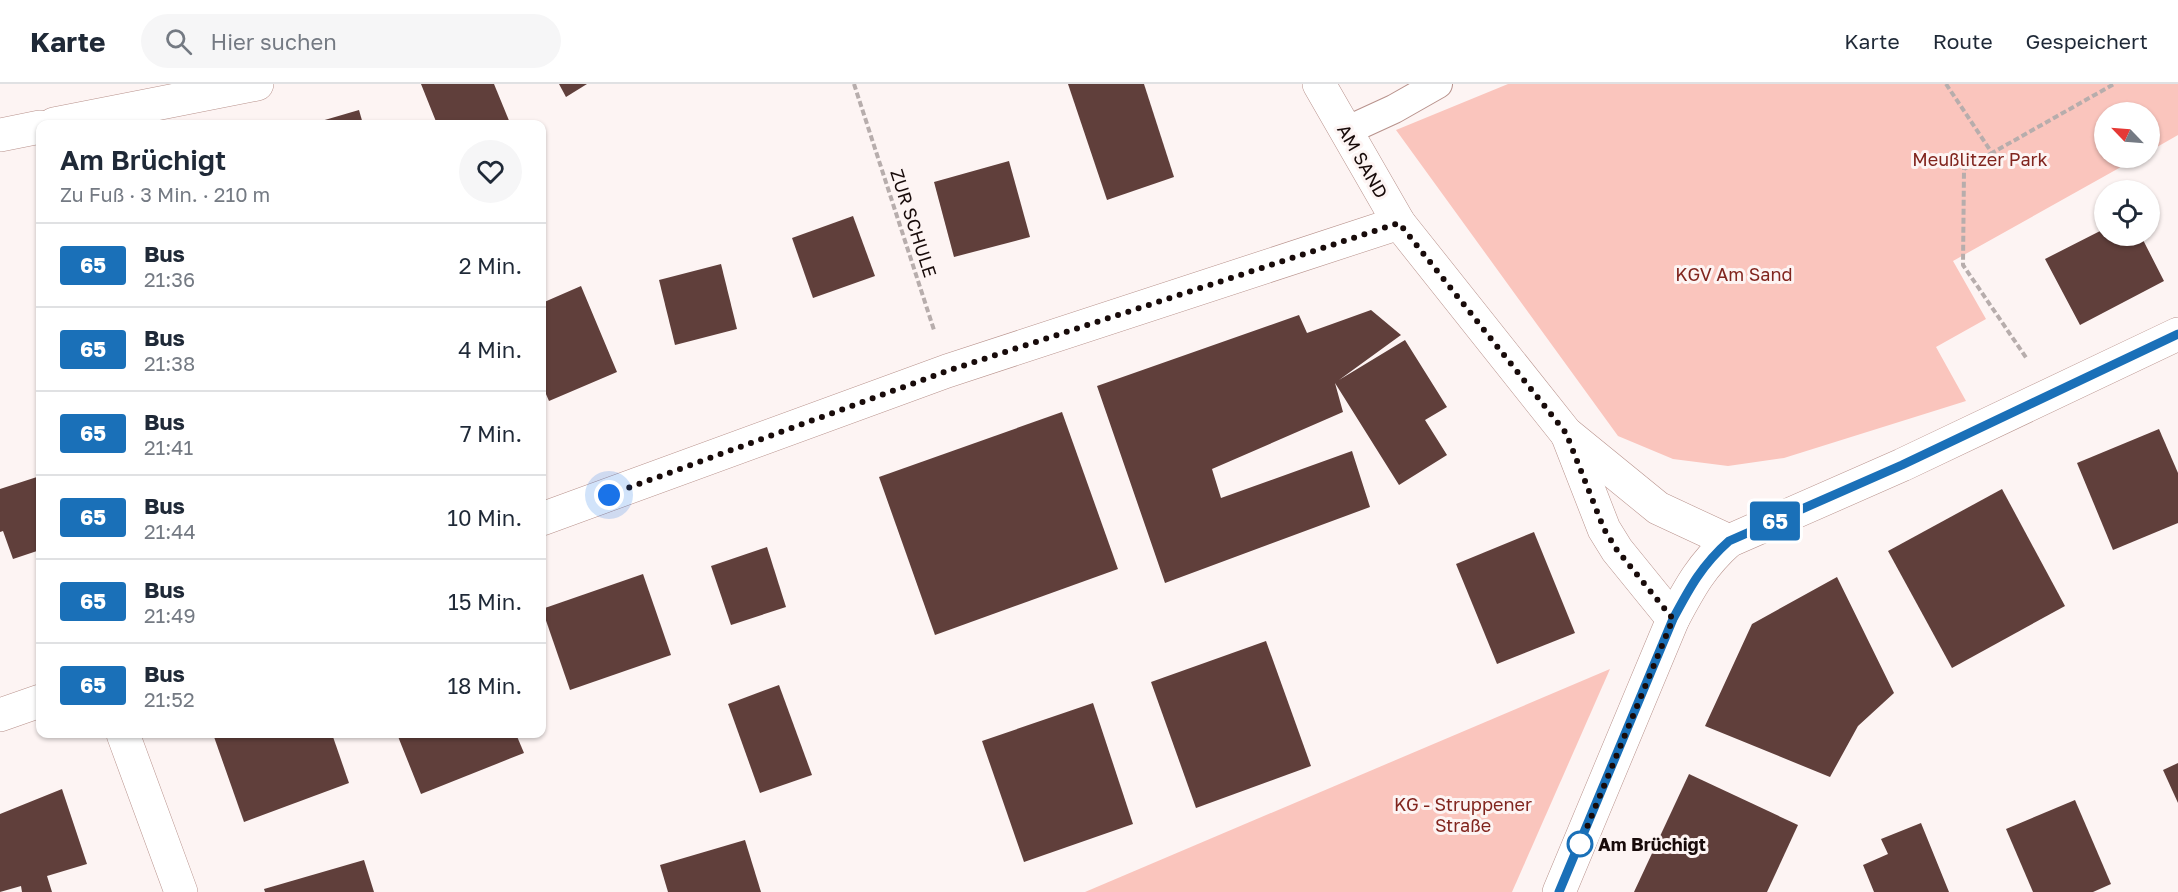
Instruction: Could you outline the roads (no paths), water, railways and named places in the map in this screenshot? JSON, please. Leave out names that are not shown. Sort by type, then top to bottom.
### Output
[{"type":"street","points":[[74,120],[257,84]]},
{"type":"street","name":"AM SAND","points":[[1319,84],[1399,223],[1566,433],[1658,508],[1729,541]]},
{"type":"street","points":[[0,135],[36,128]]},
{"type":"street","points":[[546,518],[947,371],[1399,223]]},
{"type":"street","points":[[1559,892],[1673,619],[1688,589],[1709,559],[1729,541],[1902,465],[2178,334]]},
{"type":"street","name":"AM SAND","points":[[1566,433],[1604,529],[1617,550],[1673,619]]},
{"type":"street","points":[[0,715],[36,702]]},
{"type":"street","points":[[124,738],[181,892]]},
{"type":"lane","points":[[1346,131],[1394,109],[1438,84]]},
{"type":"place","name":"Am Brüchigt","points":[[1580,844]]},
{"type":"park label","name":"Meußlitzer Park","points":[[1980,159]]},
{"type":"park label","name":"KGV Am Sand","points":[[1734,274]]},
{"type":"park label","name":"KG - Struppener Straße","points":[[1463,814]]}]
